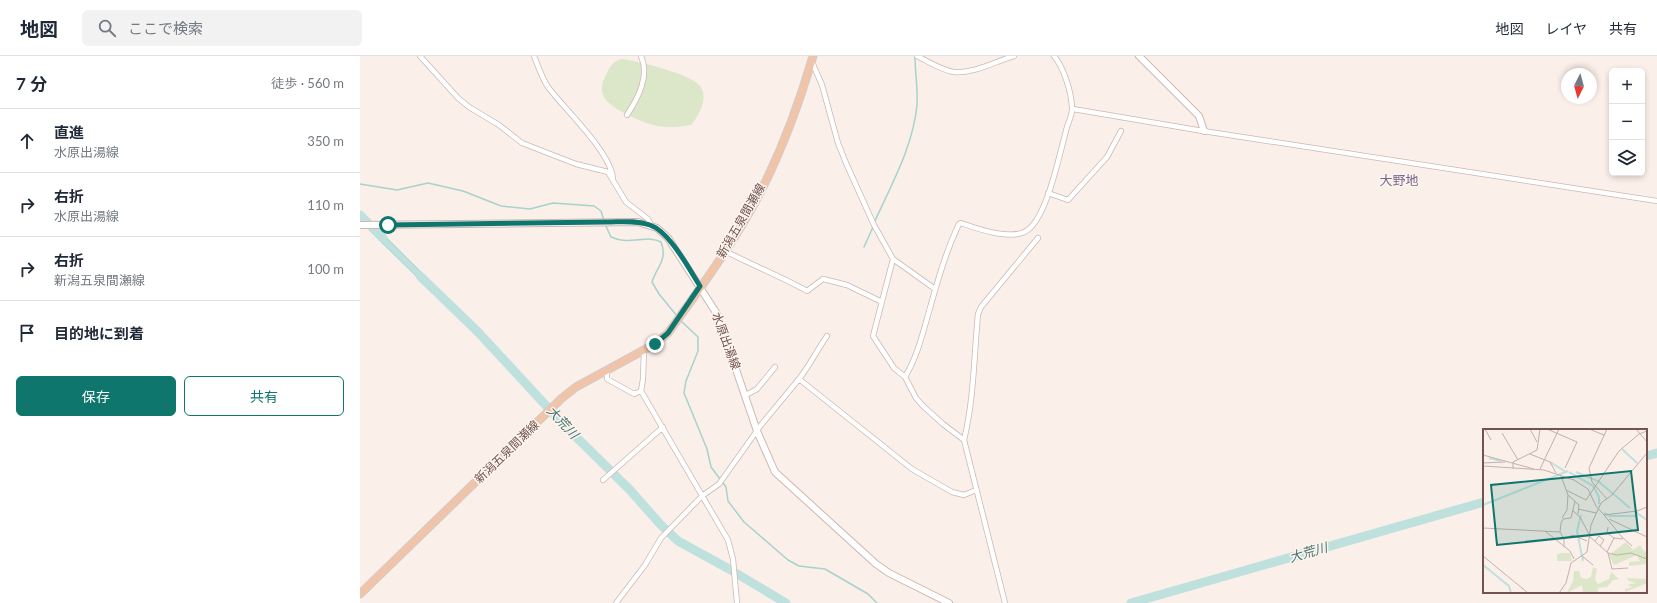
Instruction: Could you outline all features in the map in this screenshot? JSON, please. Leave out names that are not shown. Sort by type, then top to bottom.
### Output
[{"type":"main road","points":[[1139,56],[1199,116],[1204,131]]},
{"type":"main road","name":"新潟五泉間瀬線","points":[[360,594],[562,398],[576,387],[662,339],[678,319],[725,252],[762,189],[813,59]]},
{"type":"main road","name":"水原出湯線","points":[[360,225],[604,222],[638,222],[651,225],[668,238],[717,314],[746,395],[757,431],[775,472],[866,555],[889,573],[949,603]]},
{"type":"street","points":[[420,56],[458,98],[469,107],[499,125],[522,143],[576,164],[608,172],[626,202],[648,219],[651,225]]},
{"type":"street","points":[[534,56],[548,86],[579,121],[606,160],[612,170],[613,181]]},
{"type":"street","points":[[627,115],[636,99],[644,77],[645,69],[641,56]]},
{"type":"street","points":[[917,56],[955,72],[975,69],[1014,56]]},
{"type":"street","points":[[905,377],[913,364],[935,289],[959,224],[962,223],[984,231],[1015,234],[1028,230],[1040,212],[1048,193],[1073,109],[1070,94],[1060,64],[1054,56]]},
{"type":"street","points":[[813,59],[822,85],[838,143],[873,224],[893,258],[935,289]]},
{"type":"street","points":[[1073,109],[1204,131],[1657,201]]},
{"type":"street","points":[[1048,193],[1068,200],[1107,157],[1121,131]]},
{"type":"street","points":[[1005,603],[964,440],[970,415],[978,314],[981,307],[1038,238]]},
{"type":"street","points":[[725,252],[762,271],[778,275],[807,291],[823,279],[846,285],[882,302]]},
{"type":"street","points":[[893,258],[873,336],[894,368],[905,377],[916,398],[943,424],[964,440]]},
{"type":"street","points":[[616,603],[645,565],[661,538],[702,496],[720,483],[757,431],[811,363],[817,350],[827,336]]},
{"type":"street","points":[[644,350],[643,379],[640,391],[728,540],[733,559],[738,603]]},
{"type":"street","points":[[746,395],[757,389],[775,367]]},
{"type":"street","points":[[607,370],[607,379],[634,394],[640,391]]},
{"type":"street","points":[[799,379],[912,469],[956,493],[964,495],[976,490]]},
{"type":"street","points":[[604,480],[662,427]]},
{"type":"green space","points":[[622,59],[651,65],[695,81],[703,90],[704,95],[700,112],[691,125],[662,127],[652,125],[627,115],[611,105],[603,95],[602,85],[612,64]]},
{"type":"water","points":[[369,230],[379,230],[430,281],[425,286]]},
{"type":"waterway","points":[[874,223],[900,166],[915,121],[917,105],[915,56]]},
{"type":"waterway","points":[[360,184],[397,190],[428,183],[463,191],[501,206],[530,209],[553,203],[594,206],[601,211],[604,221]]},
{"type":"waterway","name":"大荒川","points":[[360,215],[383,238]]},
{"type":"waterway","points":[[605,224],[611,237],[625,240],[650,239],[661,242],[663,248],[663,258],[652,282],[659,294],[677,316]]},
{"type":"waterway","points":[[864,247],[873,227]]},
{"type":"waterway","name":"大荒川","points":[[420,276],[478,332],[563,424],[630,490],[660,524],[678,541],[786,603]]},
{"type":"waterway","points":[[681,321],[698,337],[698,351],[686,381],[684,393],[707,449],[711,467],[726,487],[728,501],[744,522],[788,560],[799,566],[825,569],[868,594],[877,603]]},
{"type":"waterway","name":"大荒川","points":[[1647,456],[1657,453]]},
{"type":"waterway","name":"大荒川","points":[[1131,603],[1483,502]]},
{"type":"district","name":"大野地","points":[[1399,180]]},
{"type":"route","points":[[388,225],[607,222],[638,222],[651,225],[657,228],[668,238],[700,286],[668,333],[655,344]]}]
